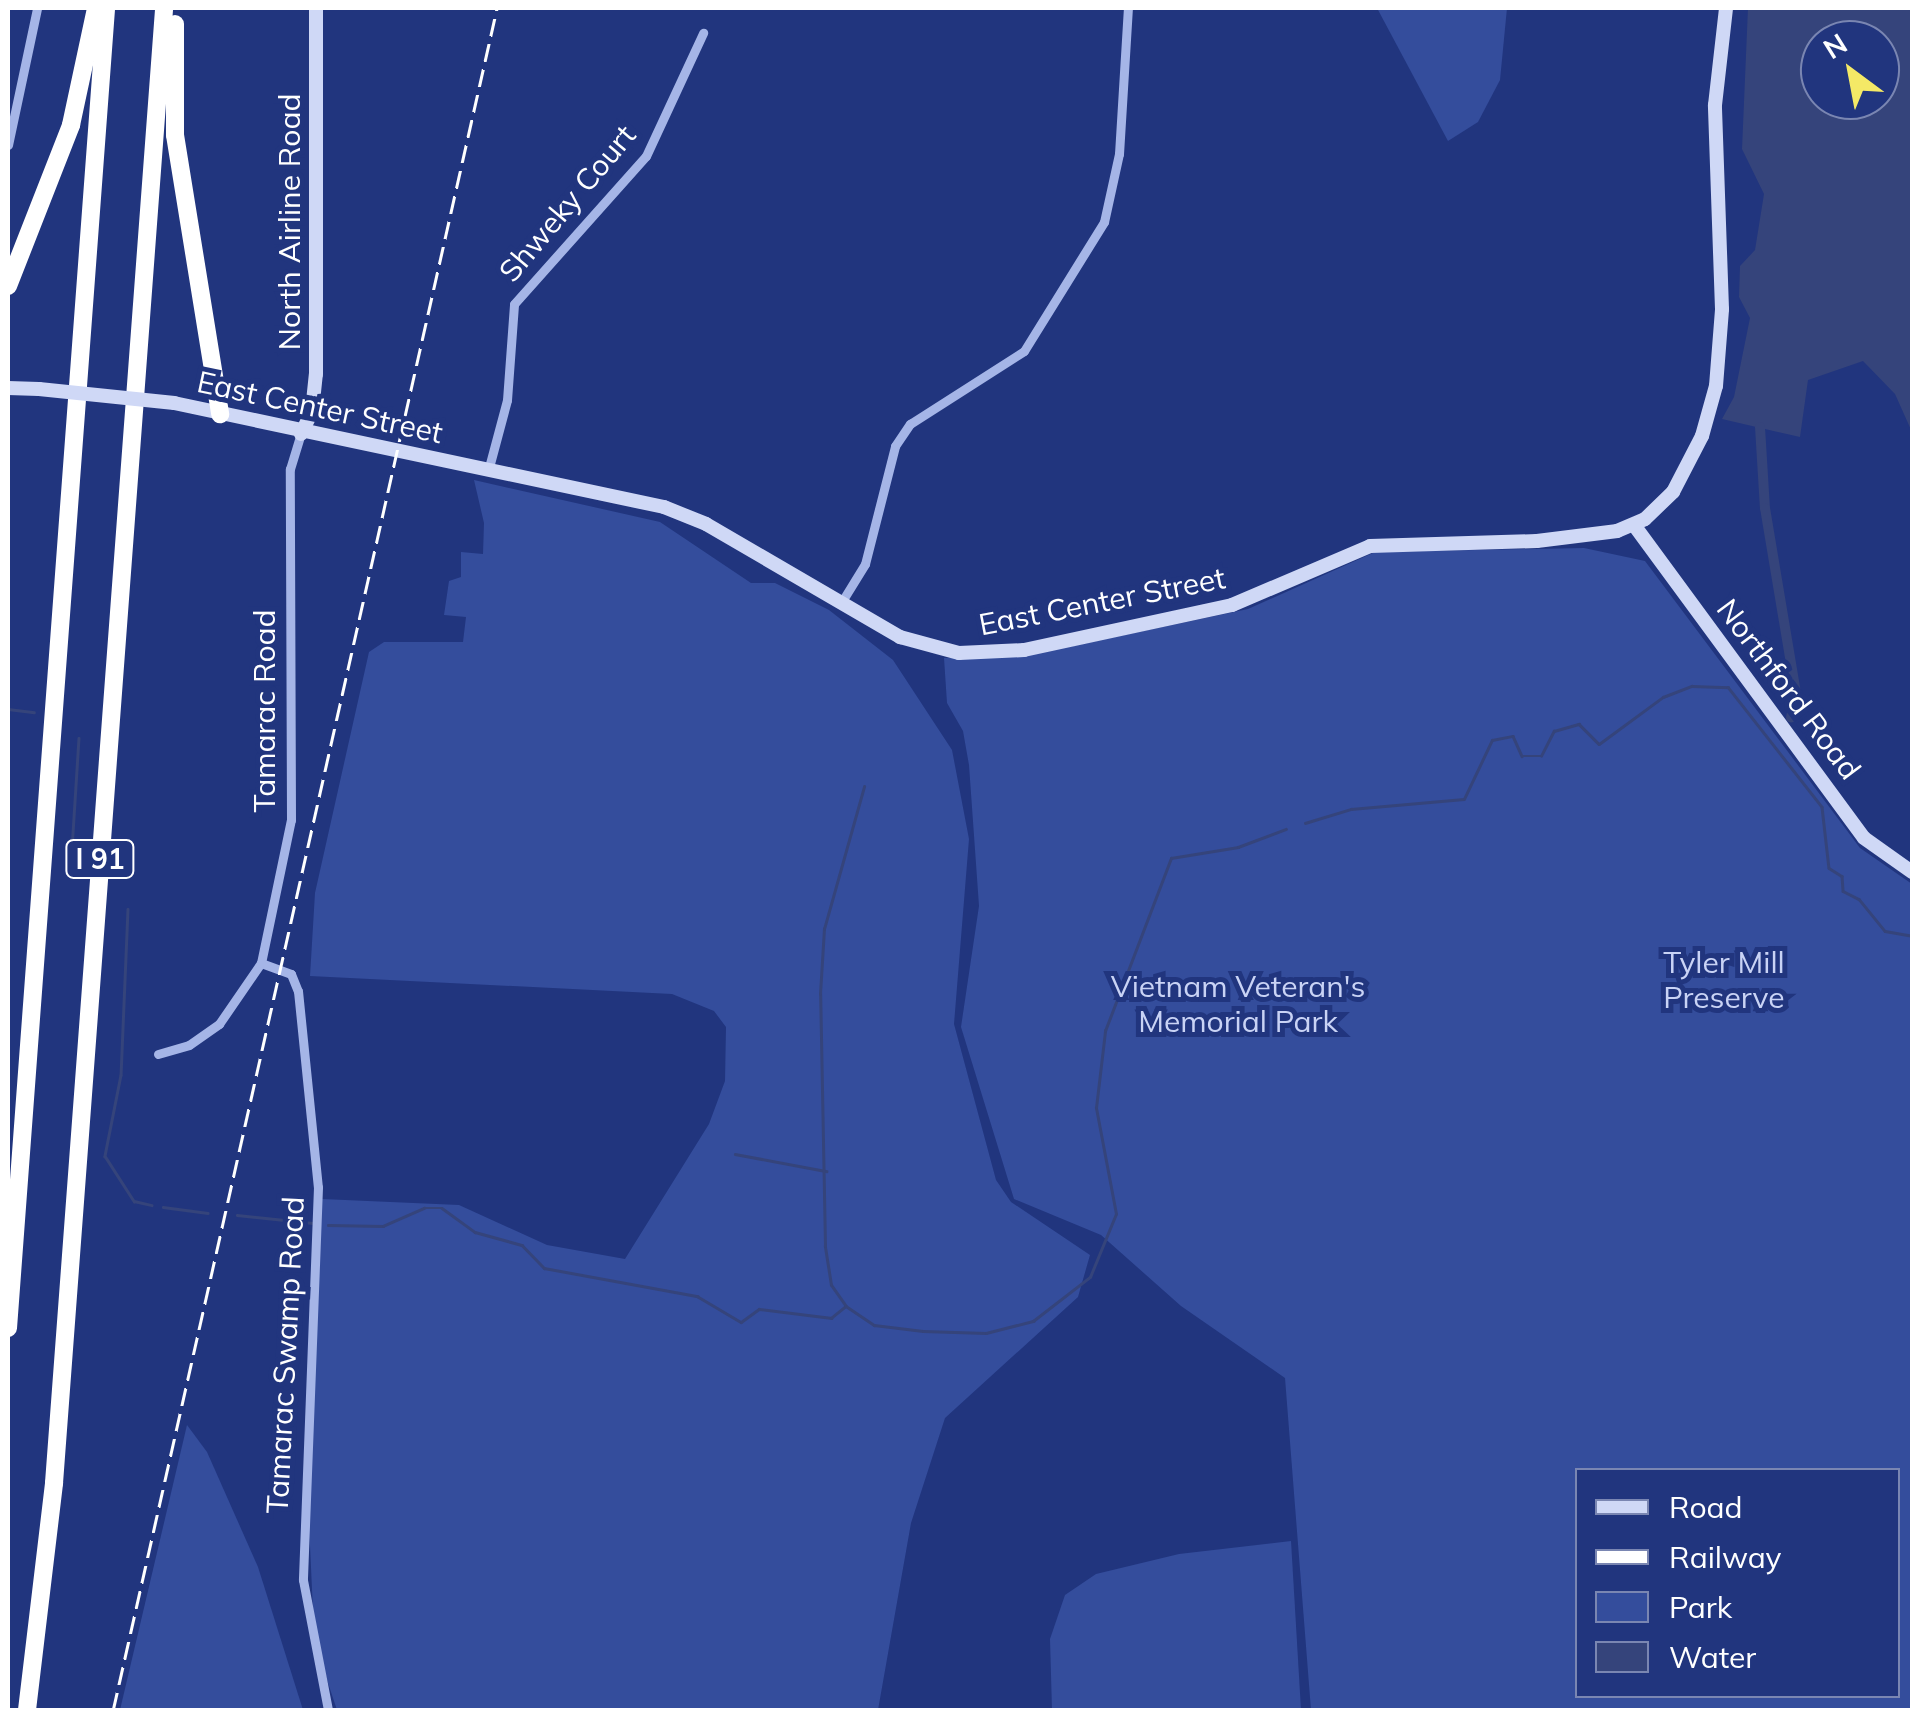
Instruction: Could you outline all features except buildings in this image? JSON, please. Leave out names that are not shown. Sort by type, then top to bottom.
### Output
[{"type":"highway","points":[[8,286],[66,138],[96,8]]},
{"type":"highway","name":"I 91","points":[[8,1328],[106,8]]},
{"type":"highway","name":"I 91","points":[[27,1710],[54,1483],[164,8]]},
{"type":"highway","points":[[176,8],[174,123],[220,414]]},
{"type":"street","points":[[8,145],[37,8]]},
{"type":"street","name":"North Airline Road","points":[[300,434],[312,411],[316,364],[316,8]]},
{"type":"street","points":[[841,603],[869,555],[895,446],[910,424],[1024,351],[1104,222],[1119,154],[1128,8]]},
{"type":"street","name":"East Center Street","points":[[8,388],[174,404],[685,514],[916,643],[1000,653],[1232,606],[1370,546],[1572,538],[1634,525],[1664,503],[1682,477],[1716,386],[1722,309],[1715,105],[1726,8]]},
{"type":"street","name":"Shweky Court","points":[[488,470],[508,400],[514,304],[646,156],[704,34]]},
{"type":"street","name":"Tamarac Road","points":[[158,1054],[189,1045],[219,1024],[261,963],[291,820],[290,469],[300,434]]},
{"type":"street","name":"Northford Road","points":[[1634,525],[1864,838],[1912,872]]},
{"type":"street","name":"Tamarac Swamp Road","points":[[261,963],[288,972],[298,991],[318,1186],[303,1580],[328,1710]]},
{"type":"green space","points":[[1377,8],[1507,8],[1500,80],[1478,122],[1448,141]]},
{"type":"green space","points":[[474,480],[660,522],[751,583],[775,583],[829,610],[893,660],[952,750],[969,839],[954,1024],[996,1180],[1011,1202],[1090,1255],[1078,1297],[945,1418],[911,1523],[878,1710],[337,1710],[328,1683],[314,1633],[309,1524],[322,1199],[459,1205],[547,1245],[625,1259],[709,1124],[725,1081],[726,1027],[714,1011],[672,994],[310,976],[315,893],[369,652],[384,642],[463,642],[466,617],[444,615],[449,581],[461,577],[461,552],[483,554],[484,523]]},
{"type":"green space","points":[[1584,548],[1645,561],[1860,848],[1912,884],[1912,1710],[1311,1710],[1285,1378],[1181,1306],[1101,1235],[1014,1199],[961,1027],[979,906],[969,765],[963,731],[947,703],[944,658],[1025,656],[1248,609],[1375,552]]},
{"type":"green space","points":[[187,1425],[207,1452],[258,1567],[303,1710],[120,1710]]},
{"type":"green space","points":[[1291,1541],[1301,1710],[1052,1710],[1050,1639],[1065,1595],[1096,1574],[1179,1554]]},
{"type":"water","points":[[1748,8],[1912,8],[1912,432],[1895,394],[1863,361],[1808,380],[1800,437],[1722,419],[1734,397],[1750,318],[1739,297],[1740,266],[1755,250],[1764,194],[1742,149]]},
{"type":"waterway","points":[[1760,427],[1765,508],[1796,694],[1791,717]]},
{"type":"waterway","points":[[1305,823],[1351,809],[1464,799],[1492,740],[1513,736],[1522,756],[1541,756],[1554,731],[1579,724],[1599,744],[1663,697],[1692,686],[1728,687],[1822,807],[1829,868],[1842,876],[1843,891],[1859,899],[1885,931],[1912,936]]},
{"type":"waterway","points":[[8,709],[34,712]]},
{"type":"waterway","points":[[79,738],[71,866],[80,872]]},
{"type":"waterway","points":[[845,1305],[831,1285],[825,1246],[820,994],[824,929],[864,787]]},
{"type":"waterway","points":[[328,1225],[383,1226],[424,1208],[442,1208],[475,1232],[522,1245],[544,1268],[697,1296],[741,1322],[759,1309],[831,1318],[846,1306],[874,1325],[923,1331],[986,1333],[1033,1321],[1090,1277],[1116,1214],[1096,1108],[1105,1031],[1171,858],[1238,847],[1286,829]]},
{"type":"waterway","points":[[128,909],[121,1075],[105,1156],[134,1201],[152,1205]]},
{"type":"waterway","points":[[735,1154],[826,1171]]},
{"type":"waterway","points":[[163,1207],[208,1213]]},
{"type":"waterway","points":[[237,1215],[313,1223]]},
{"type":"railway","points":[[113,1710],[497,8]]},
{"type":"park label","name":"Tyler Mill Preserve","points":[[1724,979]]},
{"type":"park label","name":"Vietnam Veteran's Memorial Park","points":[[1238,1003]]}]
